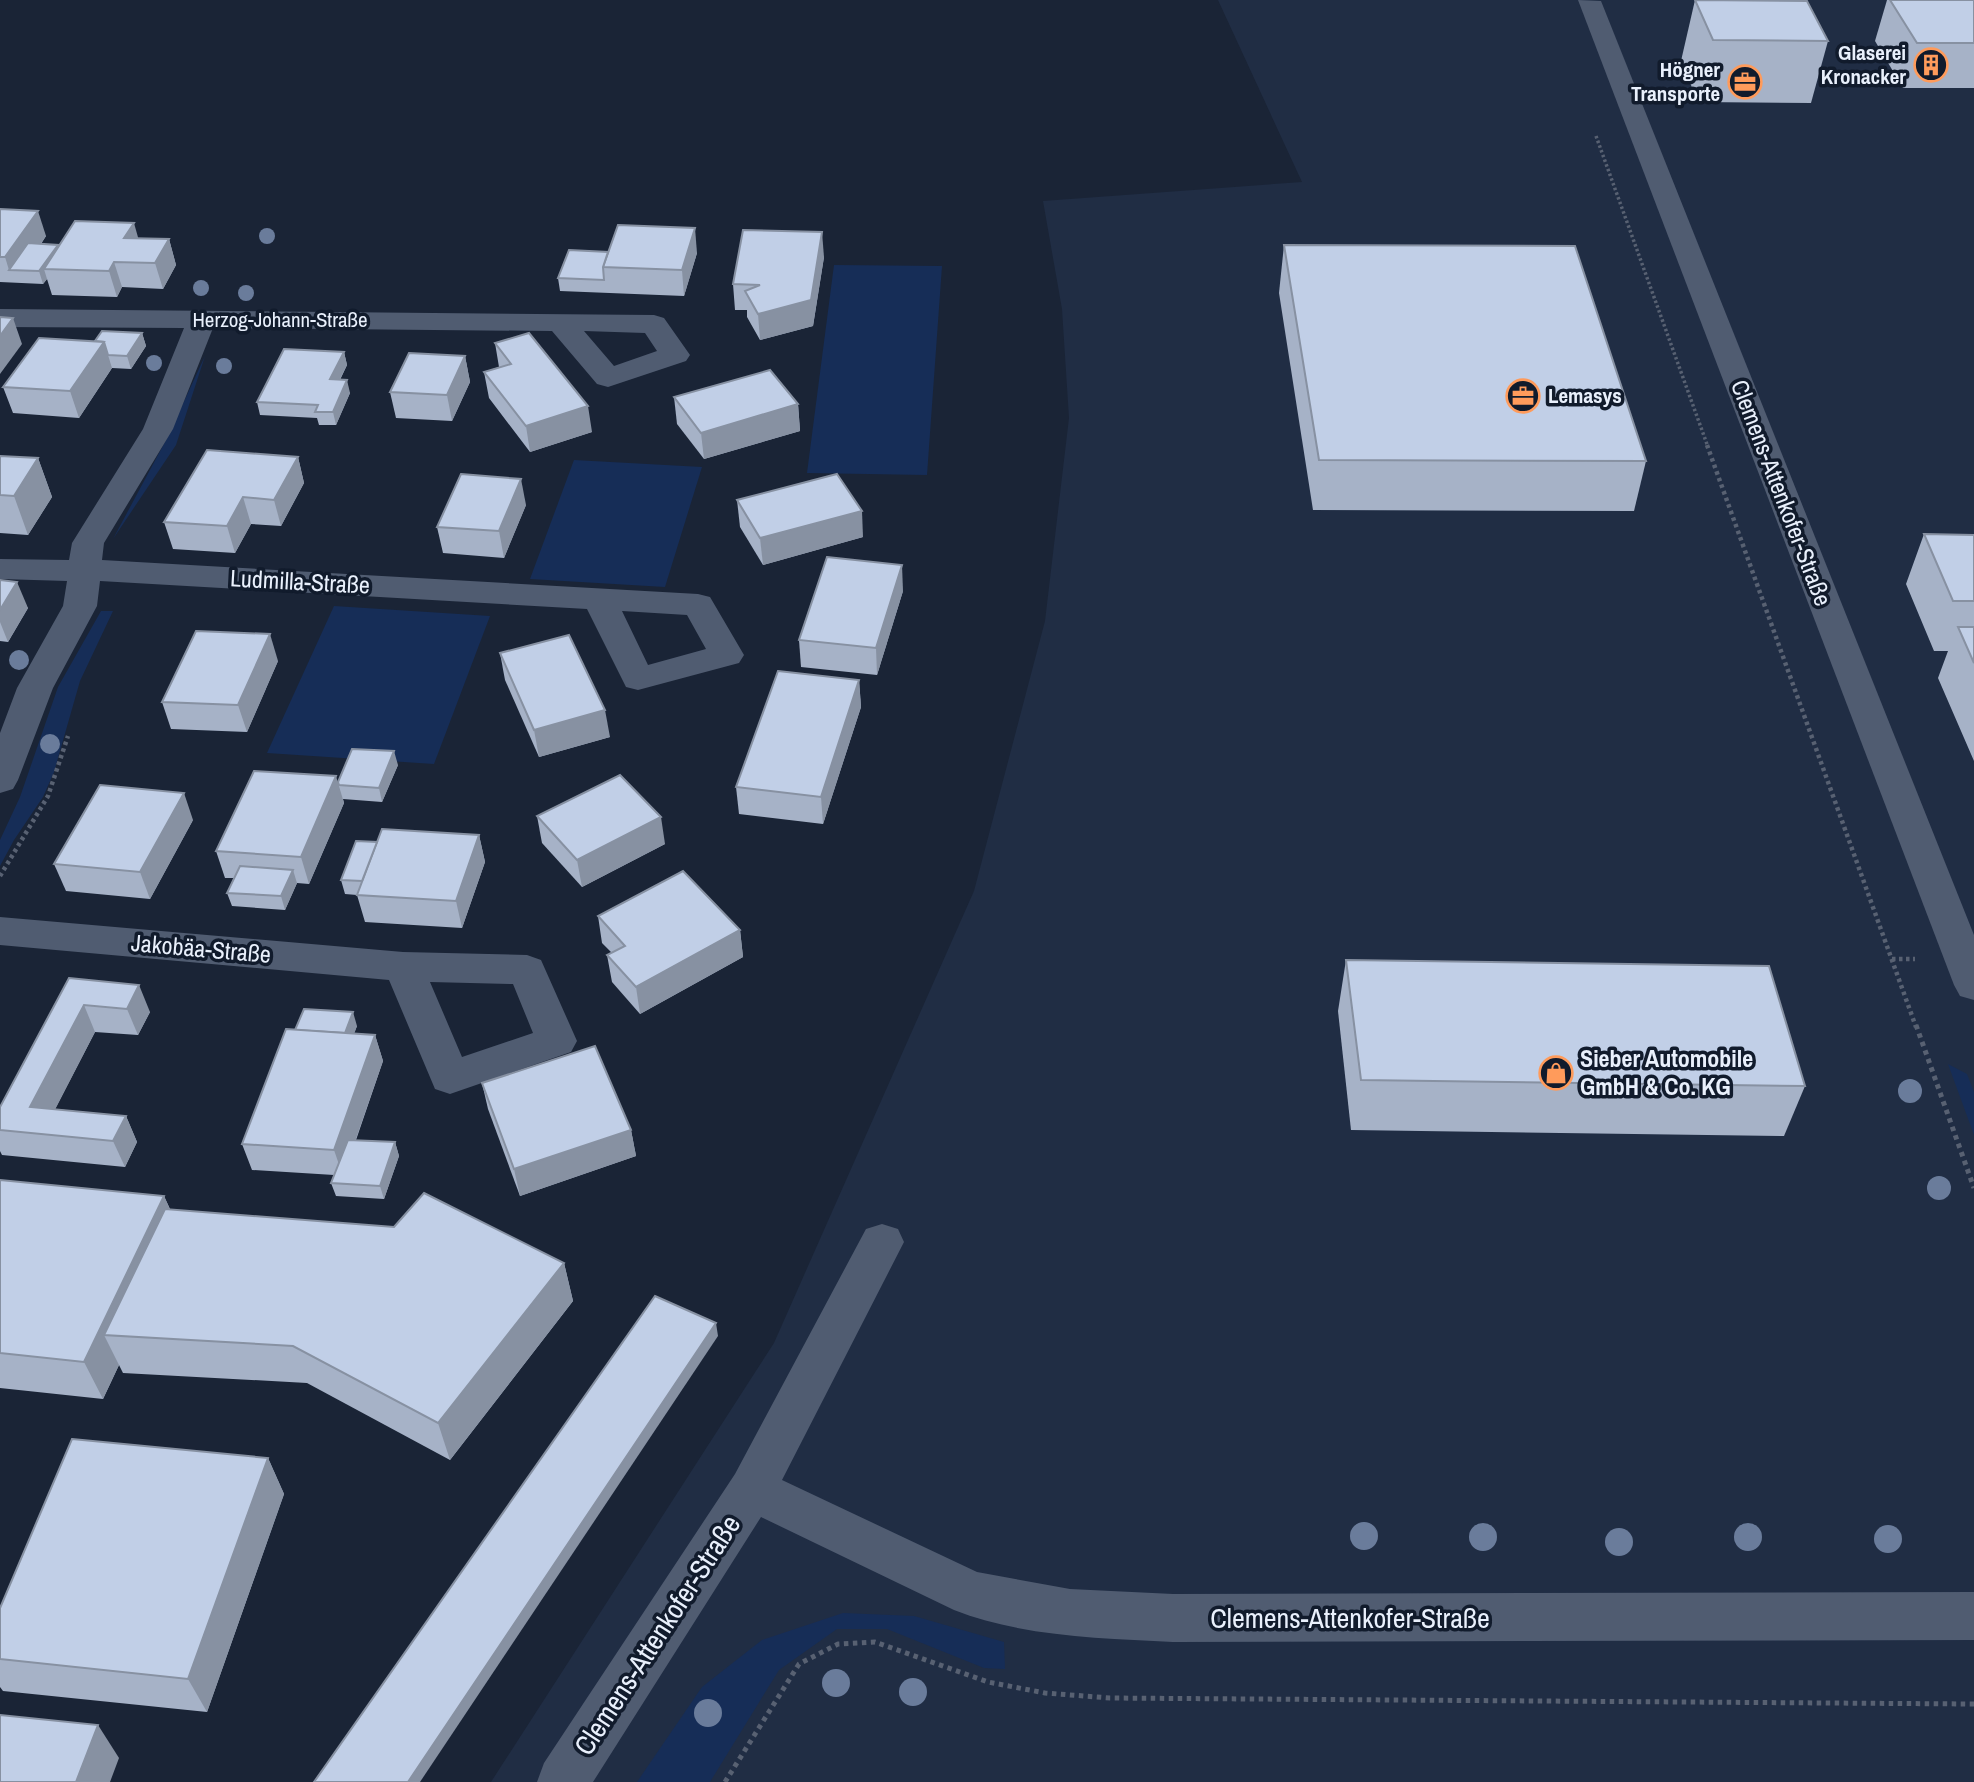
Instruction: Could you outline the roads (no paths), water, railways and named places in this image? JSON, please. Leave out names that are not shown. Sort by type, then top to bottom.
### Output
[{"type":"street","name":"Clemens-Attenkofer-Straße","points":[[1589,1],[1960,913],[1974,985]]},
{"type":"street","name":"Herzog-Johann-Straße","points":[[0,317],[560,322]]},
{"type":"street","points":[[0,780],[35,688],[80,606],[88,543],[158,429],[202,319]]},
{"type":"street","name":"Ludmilla-Straße","points":[[0,569],[599,600]]},
{"type":"street","name":"Jakobäa-Straße","points":[[0,931],[403,967]]},
{"type":"street","name":"Clemens-Attenkofer-Straße","points":[[563,1782],[752,1489],[882,1242]]},
{"type":"street","name":"Clemens-Attenkofer-Straße","points":[[752,1489],[972,1594],[1070,1614],[1173,1618],[1974,1616]]},
{"type":"place","name":"Glaserei Kronacker","points":[[1931,65]]},
{"type":"place","name":"Högner Transporte","points":[[1745,82]]},
{"type":"place","name":"Lemasys","points":[[1523,396]]},
{"type":"place","name":"Sieber Automobile GmbH & Co. KG","points":[[1556,1073]]}]
